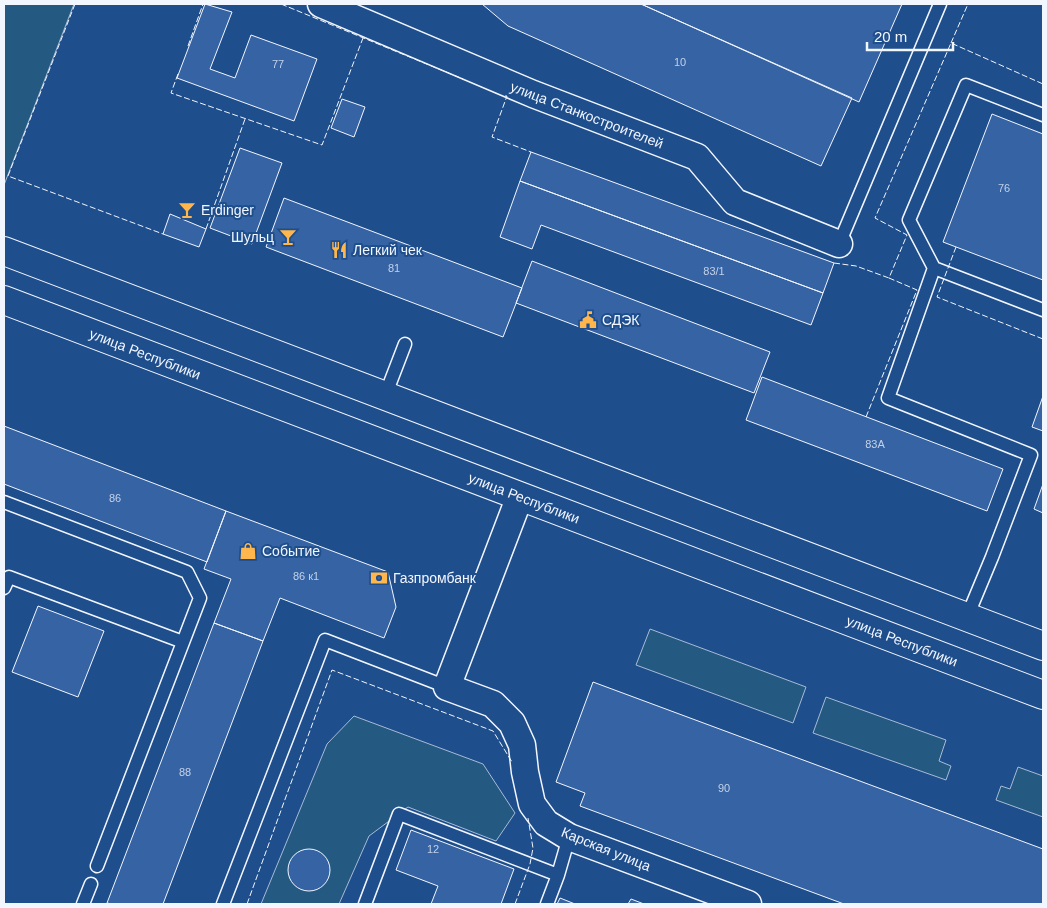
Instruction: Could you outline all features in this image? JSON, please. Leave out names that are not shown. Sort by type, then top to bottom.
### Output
[{"type":"main road","points":[[4,251],[1043,646]]},
{"type":"main road","name":"улица Республики","points":[[4,300],[1043,695]]},
{"type":"street","name":"улица Станкостроителей","points":[[321,4],[532,94],[697,157],[735,202],[839,244]]},
{"type":"street","points":[[447,687],[520,496]]},
{"type":"street","name":"Карская улица","points":[[447,687],[493,704],[512,722],[522,746],[532,804],[546,823],[569,837],[748,904]]},
{"type":"lane","points":[[839,244],[940,4]]},
{"type":"lane","points":[[1043,115],[966,85],[909,220],[934,268],[1043,310]]},
{"type":"lane","points":[[934,268],[888,398],[1031,455],[967,617]]},
{"type":"lane","points":[[385,396],[405,344]]},
{"type":"lane","points":[[4,502],[187,572],[200,598],[97,866]]},
{"type":"lane","points":[[4,588],[8,577],[183,642]]},
{"type":"lane","points":[[223,904],[325,640],[447,687]]},
{"type":"lane","points":[[365,904],[399,814],[558,875]]},
{"type":"lane","points":[[547,904],[569,837]]},
{"type":"lane","points":[[83,904],[91,884]]},
{"type":"shaded area","points":[[4,4],[74,4],[4,185]]},
{"type":"shaded area","points":[[650,629],[806,687],[793,723],[636,665]]},
{"type":"shaded area","points":[[826,697],[946,740],[939,761],[951,766],[946,780],[813,733]]},
{"type":"shaded area","points":[[354,716],[483,764],[515,813],[496,841],[408,807],[369,836],[339,904],[261,904],[327,744]]},
{"type":"shaded area","points":[[1018,767],[1043,776],[1043,817],[996,800],[1001,786],[1010,789]]},
{"type":"building","points":[[205,4],[232,12],[210,69],[235,78],[251,35],[317,59],[294,121],[177,78]]},
{"type":"building","points":[[482,4],[641,4],[852,98],[821,166],[508,26]]},
{"type":"building","points":[[641,4],[902,4],[859,102]]},
{"type":"building","points":[[342,99],[365,107],[354,137],[331,128]]},
{"type":"building","points":[[992,114],[1043,134],[1043,280],[943,242]]},
{"type":"building","points":[[240,148],[282,163],[252,244],[210,228]]},
{"type":"building","points":[[531,152],[834,263],[823,293],[520,181]]},
{"type":"building","points":[[520,181],[823,293],[811,325],[541,225],[532,249],[500,237]]},
{"type":"building","points":[[284,198],[522,288],[503,337],[266,247]]},
{"type":"building","points":[[170,214],[206,229],[199,247],[163,234]]},
{"type":"building","points":[[532,261],[770,352],[754,393],[516,303]]},
{"type":"building","points":[[762,377],[1003,469],[987,511],[746,420]]},
{"type":"building","points":[[1043,396],[1043,431],[1032,427]]},
{"type":"building","points":[[4,426],[226,511],[207,562],[4,484]]},
{"type":"building","points":[[1043,484],[1043,513],[1034,509]]},
{"type":"building","points":[[226,511],[388,572],[396,607],[384,638],[280,598],[263,641],[214,623],[231,579],[204,569]]},
{"type":"building","points":[[38,606],[104,631],[78,697],[12,672]]},
{"type":"building","points":[[214,623],[263,641],[163,904],[107,903]]},
{"type":"building","points":[[593,682],[1043,849],[1043,904],[844,904],[580,806],[585,793],[556,782]]},
{"type":"building","points":[[411,830],[514,869],[501,904],[431,904],[438,886],[396,870]]},
{"type":"building","points":[[313,849],[321,852],[327,858],[330,870],[327,882],[321,888],[305,891],[297,888],[291,882],[288,866],[291,858],[297,852]]},
{"type":"building","points":[[560,898],[575,904],[557,904]]},
{"type":"building","points":[[631,899],[644,904],[628,904]]},
{"type":"fence","points":[[75,4],[8,176],[163,234]]},
{"type":"fence","points":[[188,46],[203,4]]},
{"type":"fence","points":[[281,4],[463,79]]},
{"type":"fence","points":[[951,43],[968,4]]},
{"type":"fence","points":[[178,74],[171,93],[322,145],[363,38]]},
{"type":"fence","points":[[866,417],[917,290],[889,278],[907,235],[875,218],[951,43],[1043,84]]},
{"type":"fence","points":[[505,96],[507,96],[492,137],[531,152]]},
{"type":"fence","points":[[206,229],[245,119]]},
{"type":"fence","points":[[956,247],[937,297],[1043,339]]},
{"type":"fence","points":[[834,263],[856,266],[889,278]]},
{"type":"fence","points":[[247,904],[332,670],[493,731],[512,762]]},
{"type":"fence","points":[[515,904],[530,864],[533,848],[528,818]]},
{"type":"place","name":"Erdinger","points":[[187,210]]},
{"type":"place","name":"Шульц","points":[[288,237]]},
{"type":"place","name":"Легкий чек","points":[[339,250]]},
{"type":"place","name":"СДЭК","points":[[588,320]]},
{"type":"place","name":"Событие","points":[[248,551]]},
{"type":"place","name":"Газпромбанк","points":[[379,578]]}]
